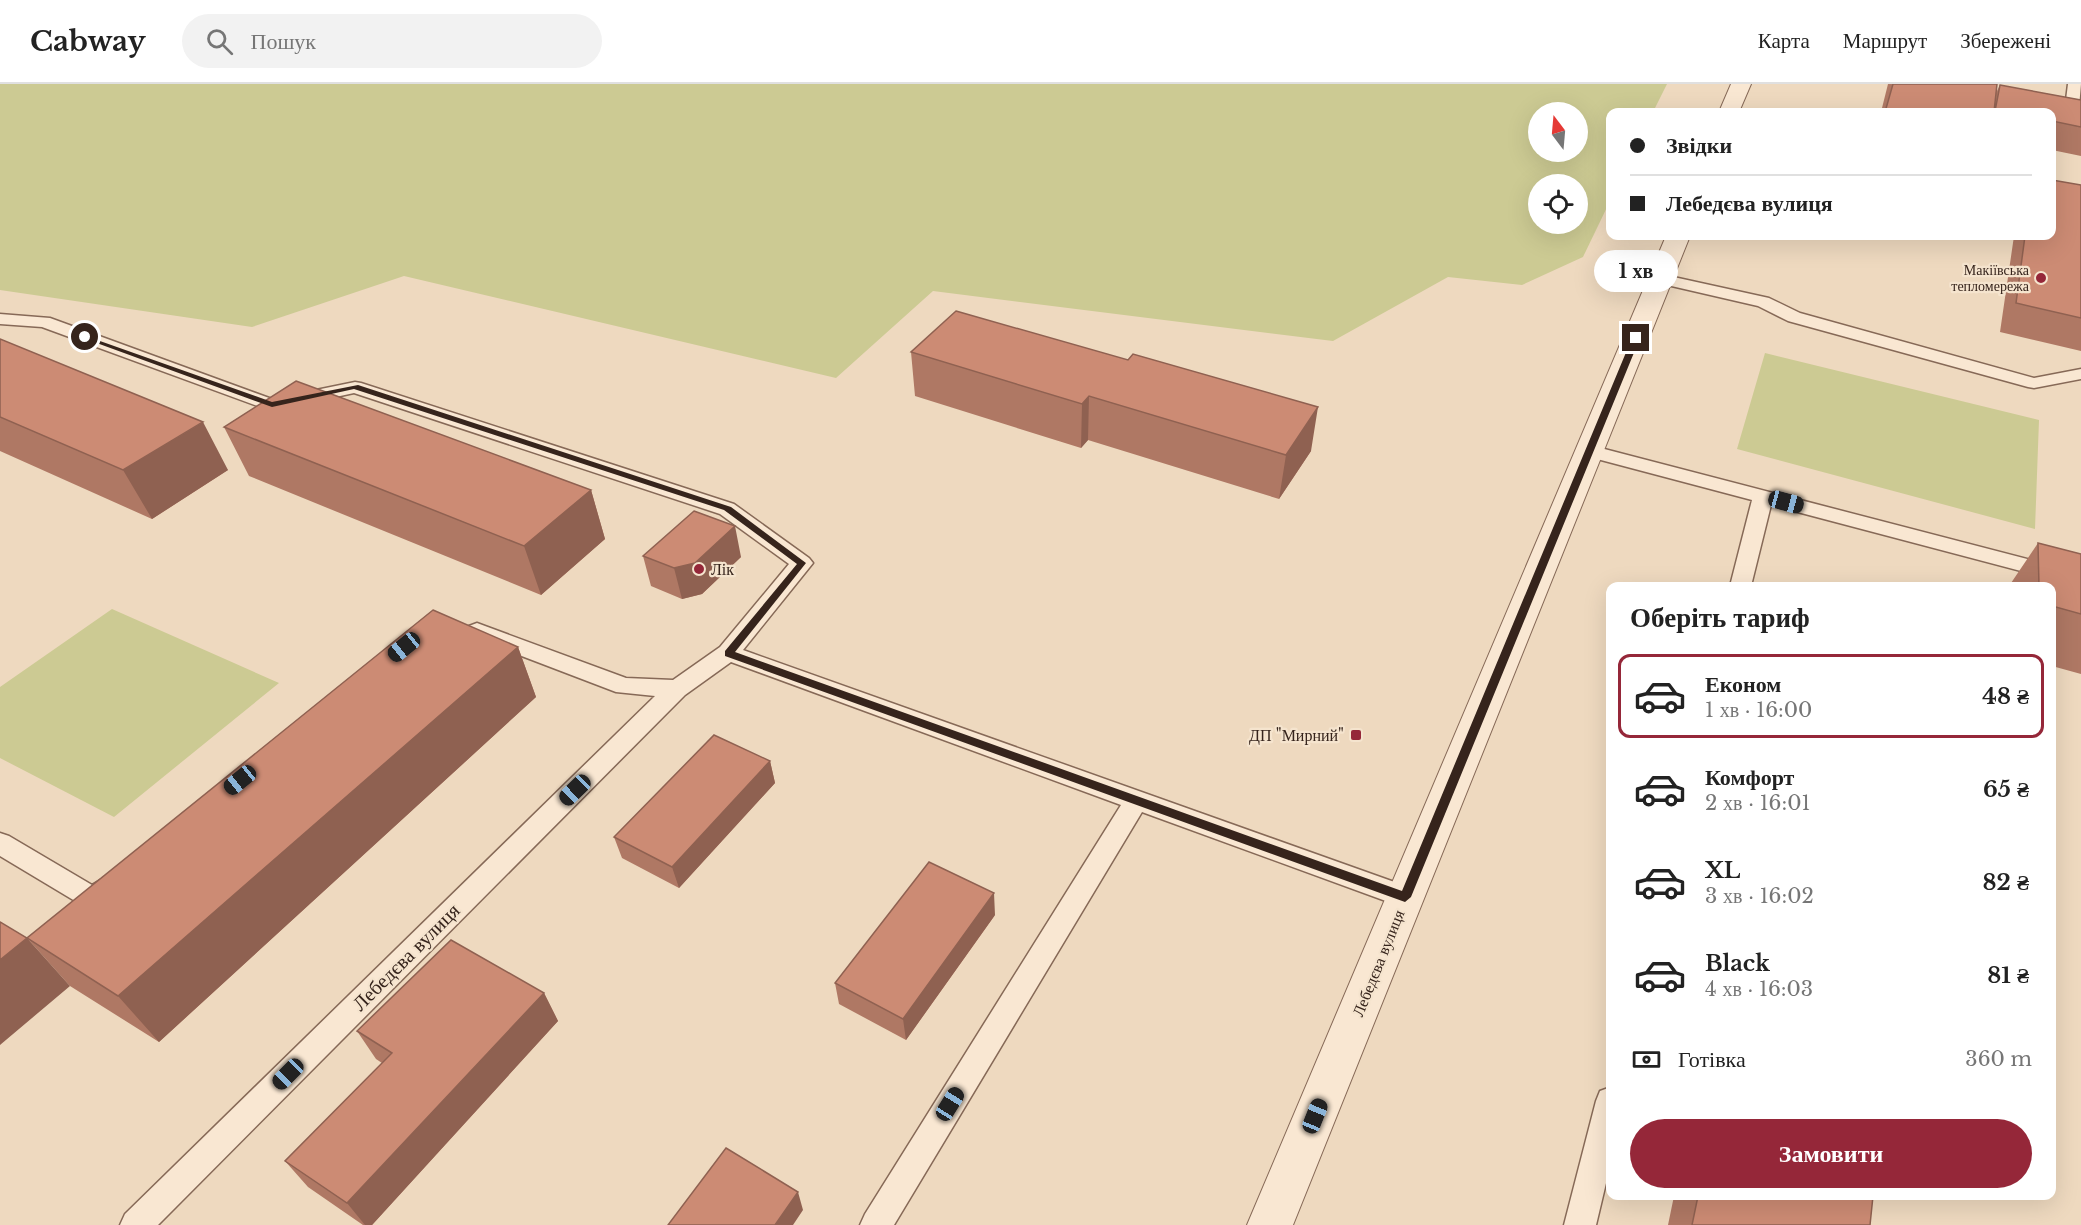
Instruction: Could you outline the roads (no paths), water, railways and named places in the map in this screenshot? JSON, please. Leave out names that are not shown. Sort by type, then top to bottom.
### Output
[{"type":"street","points":[[1731,108],[1741,84]]},
{"type":"street","name":"Лебедєва вулиця","points":[[1270,1225],[1676,240]]},
{"type":"lane","points":[[2075,84],[2072,108],[2081,117]]},
{"type":"lane","points":[[1660,279],[1763,302],[1794,317],[2034,383],[2081,374]]},
{"type":"lane","name":"Лебедєва вулиця","points":[[0,319],[44,322],[272,405],[355,387],[728,508],[802,563],[728,653],[676,689],[136,1225]]},
{"type":"lane","points":[[1589,451],[2081,580]]},
{"type":"lane","points":[[1741,582],[1763,496]]},
{"type":"lane","points":[[452,621],[624,686],[676,689]]},
{"type":"lane","points":[[728,653],[1405,897]]},
{"type":"lane","points":[[876,1225],[1137,801]]},
{"type":"lane","points":[[0,843],[94,899],[121,876]]},
{"type":"lane","points":[[1580,1225],[1606,1121]]},
{"type":"place","name":"Макіївська тепломережа","points":[[2041,278]]},
{"type":"place","name":"Лік","points":[[699,569]]},
{"type":"place","name":"ДП \"Мирний\"","points":[[1356,735]]}]
